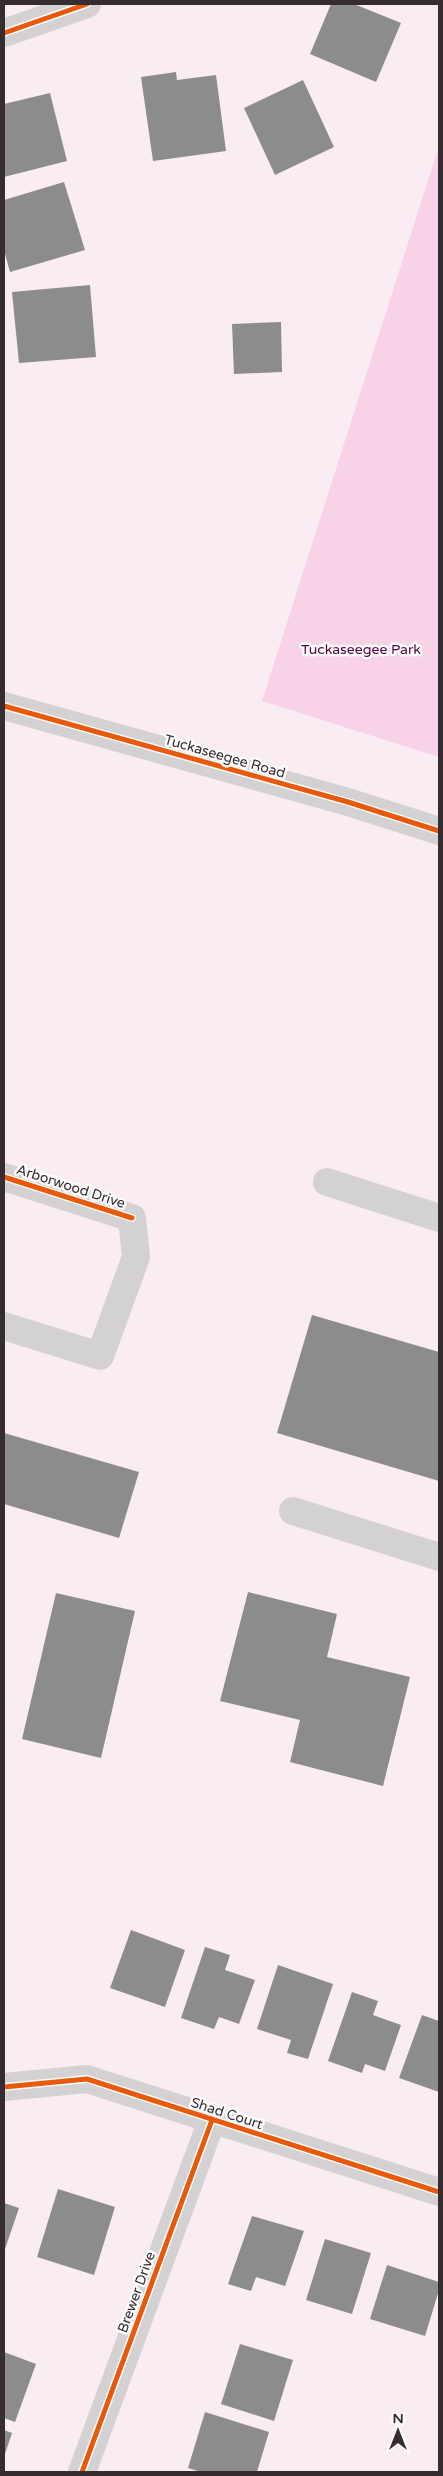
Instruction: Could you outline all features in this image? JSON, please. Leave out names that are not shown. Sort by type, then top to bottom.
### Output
[{"type":"street","points":[[4,33],[87,4]]},
{"type":"street","name":"Tuckaseegee Road","points":[[4,706],[348,802],[439,831]]},
{"type":"street","name":"Arborwood Drive","points":[[4,1177],[132,1218],[136,1257],[100,1356],[4,1326]]},
{"type":"street","points":[[327,1182],[439,1218]]},
{"type":"street","points":[[293,1511],[439,1557]]},
{"type":"street","name":"Shad Court","points":[[4,2087],[87,2079],[439,2192]]},
{"type":"street","name":"Brewer Drive","points":[[82,2472],[212,2120]]},
{"type":"green space","name":"Tuckaseegee Park","points":[[439,146],[439,757],[262,701]]},
{"type":"building","points":[[331,4],[354,4],[401,23],[376,82],[310,54]]},
{"type":"building","points":[[176,72],[177,80],[216,75],[226,151],[153,161],[141,77]]},
{"type":"building","points":[[303,80],[334,147],[275,175],[244,108]]},
{"type":"building","points":[[50,93],[67,161],[4,177],[4,104]]},
{"type":"building","points":[[64,182],[85,250],[10,272],[4,250],[4,200]]},
{"type":"building","points":[[90,285],[96,357],[19,363],[12,292]]},
{"type":"building","points":[[281,322],[282,372],[234,374],[232,324]]},
{"type":"building","points":[[312,1315],[439,1352],[439,1481],[277,1433]]},
{"type":"building","points":[[4,1433],[139,1472],[119,1538],[4,1504]]},
{"type":"building","points":[[248,1592],[337,1614],[327,1657],[410,1677],[383,1786],[290,1762],[300,1720],[220,1701]]},
{"type":"building","points":[[56,1593],[135,1611],[101,1758],[22,1739]]},
{"type":"building","points":[[131,1930],[185,1950],[165,2007],[110,1988]]},
{"type":"building","points":[[205,1947],[230,1955],[225,1970],[255,1980],[239,2024],[219,2017],[214,2029],[181,2018]]},
{"type":"building","points":[[278,1965],[333,1984],[308,2059],[287,2053],[291,2040],[257,2029]]},
{"type":"building","points":[[352,1992],[378,2001],[373,2015],[401,2025],[385,2071],[365,2064],[362,2073],[328,2061]]},
{"type":"building","points":[[422,2015],[439,2021],[439,2092],[399,2078]]},
{"type":"building","points":[[58,2189],[115,2207],[94,2275],[37,2257]]},
{"type":"building","points":[[4,2203],[19,2208],[4,2252]]},
{"type":"building","points":[[252,2216],[304,2231],[285,2286],[256,2277],[251,2291],[228,2284]]},
{"type":"building","points":[[325,2239],[371,2253],[352,2314],[306,2300]]},
{"type":"building","points":[[387,2265],[439,2282],[439,2290],[425,2336],[370,2319]]},
{"type":"building","points":[[240,2344],[293,2360],[274,2421],[221,2404]]},
{"type":"building","points":[[4,2352],[36,2364],[15,2422],[4,2418]]},
{"type":"building","points":[[205,2412],[269,2432],[257,2472],[201,2472],[188,2468]]},
{"type":"building","points":[[4,2430],[12,2433],[4,2457]]},
{"type":"cycle path","points":[[4,33],[87,4]]},
{"type":"cycle path","points":[[4,706],[348,802],[439,831]]},
{"type":"cycle path","points":[[4,1177],[132,1218]]},
{"type":"cycle path","points":[[4,2087],[87,2079],[439,2192]]},
{"type":"cycle path","points":[[82,2472],[212,2120]]}]
